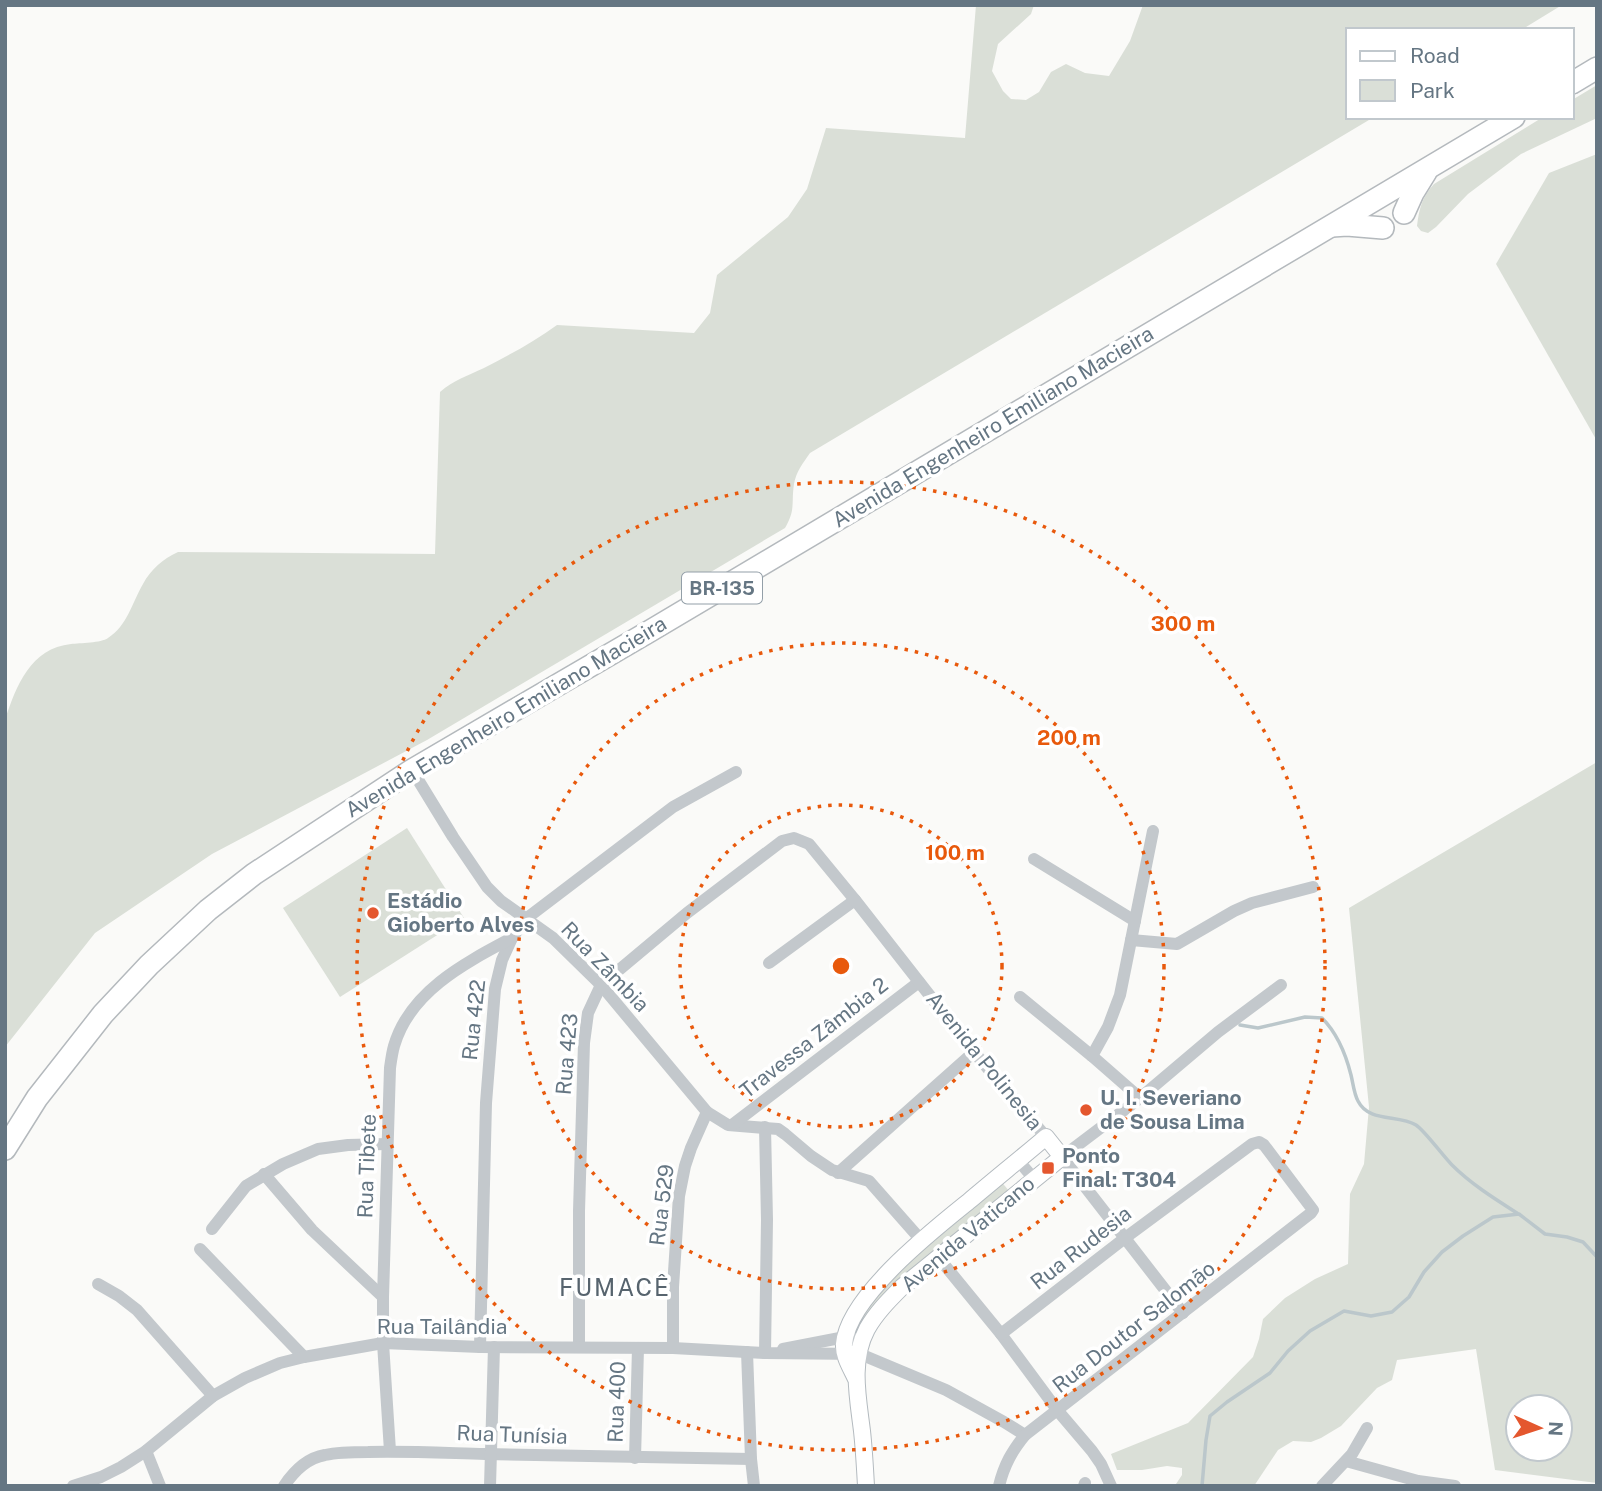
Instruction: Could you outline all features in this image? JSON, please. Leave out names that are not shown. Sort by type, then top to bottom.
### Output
[{"type":"highway","points":[[1574,82],[1597,68]]},
{"type":"highway","name":"Avenida Engenheiro Emiliano Macieira","points":[[5,1149],[37,1098],[103,1014],[149,965],[208,910],[254,874],[412,770],[1511,119]]},
{"type":"highway","points":[[1404,213],[1429,168]]},
{"type":"highway","points":[[1330,227],[1347,225],[1383,228]]},
{"type":"street","name":"Rua Zâmbia","points":[[412,770],[487,887],[501,901],[553,938],[601,985],[707,1112],[719,1121],[733,1125],[778,1129],[811,1157],[838,1173],[869,1181],[922,1240]]},
{"type":"street","name":"Rua 422","points":[[480,1347],[486,1103],[495,989],[502,960],[512,938],[527,918],[664,814],[736,772]]},
{"type":"street","points":[[1092,1056],[1117,1005],[1153,831]]},
{"type":"street","name":"Rua 423","points":[[579,1347],[583,1043],[588,1013],[601,985],[687,913],[782,841],[794,838],[809,844]]},
{"type":"street","name":"Avenida Polinesia","points":[[809,844],[974,1052],[1062,1157],[1183,1313]]},
{"type":"street","points":[[1034,859],[1135,920]]},
{"type":"street","points":[[1131,940],[1177,944],[1252,903],[1313,887]]},
{"type":"street","points":[[769,963],[855,900]]},
{"type":"street","name":"Rua Tibete","points":[[390,1451],[383,1297],[390,1068],[394,1046],[409,1014],[445,977],[466,962],[512,938]]},
{"type":"street","name":"Travessa Zâmbia 2","points":[[733,1125],[919,982]]},
{"type":"street","name":"Avenida Vaticano","points":[[866,1486],[856,1350],[867,1329],[885,1305],[902,1287],[1034,1179],[1281,985]]},
{"type":"street","points":[[1020,998],[1140,1098]]},
{"type":"street","points":[[838,1173],[974,1052]]},
{"type":"street","name":"Rua 529","points":[[673,1348],[673,1287],[679,1196],[691,1148],[707,1112]]},
{"type":"street","points":[[765,1127],[765,1353]]},
{"type":"street","name":"Avenida Vaticano","points":[[856,1350],[845,1337],[849,1325],[856,1312],[890,1271],[922,1240],[1046,1137]]},
{"type":"street","name":"Rua Doutor Salomão","points":[[999,1486],[1006,1463],[1026,1435],[1311,1213],[1313,1210],[1310,1204],[1264,1145],[1259,1142],[1252,1144]]},
{"type":"street","points":[[212,1229],[247,1186],[283,1164],[318,1149],[387,1144]]},
{"type":"street","name":"Rua Rudesia","points":[[1001,1334],[1252,1144]]},
{"type":"street","points":[[1018,1160],[1034,1179]]},
{"type":"street","points":[[264,1174],[312,1230],[383,1297]]},
{"type":"street","points":[[200,1249],[304,1357]]},
{"type":"street","points":[[938,1257],[1101,1464],[1111,1486]]},
{"type":"street","points":[[98,1284],[137,1310],[213,1396]]},
{"type":"street","name":"Rua Tailândia","points":[[765,1353],[845,1337]]},
{"type":"street","name":"Rua Tailândia","points":[[73,1486],[112,1472],[146,1451],[213,1396],[245,1378],[280,1363],[383,1343],[480,1347],[673,1348],[765,1353],[856,1350]]},
{"type":"street","points":[[490,1486],[494,1347]]},
{"type":"street","name":"Rua 400","points":[[635,1458],[638,1348]]},
{"type":"street","points":[[856,1350],[946,1390],[1026,1435]]},
{"type":"street","points":[[747,1352],[754,1486]]},
{"type":"street","points":[[1326,1485],[1346,1461],[1367,1428]]},
{"type":"street","points":[[146,1451],[160,1486]]},
{"type":"street","name":"Rua Tunísia","points":[[284,1486],[293,1473],[316,1457],[348,1452],[751,1459]]},
{"type":"street","points":[[1346,1461],[1418,1481],[1455,1486]]},
{"type":"green space","points":[[976,5],[1034,5],[1031,14],[998,44],[992,71],[1003,91],[1011,99],[1026,100],[1039,92],[1051,72],[1066,64],[1085,73],[1109,76],[1130,41],[1143,5],[1562,5],[1524,28],[1346,28],[1346,119],[1371,119],[810,453],[795,480],[792,511],[785,528],[427,740],[212,854],[95,933],[5,1047],[5,720],[20,682],[35,661],[57,647],[105,640],[115,633],[125,621],[150,574],[162,561],[178,552],[435,554],[440,392],[557,325],[694,333],[710,313],[717,275],[788,217],[807,189],[826,128],[965,138]]},
{"type":"green space","points":[[1597,85],[1597,118],[1521,154],[1468,194],[1436,227],[1428,233],[1421,231],[1417,226],[1420,209],[1434,184],[1540,119],[1574,119],[1574,99]]},
{"type":"green space","points":[[1597,154],[1597,441],[1496,264],[1549,173]]},
{"type":"green space","points":[[1597,762],[1597,1483],[1495,1470],[1476,1349],[1397,1360],[1392,1380],[1377,1388],[1341,1426],[1311,1442],[1293,1441],[1278,1450],[1254,1486],[1164,1486],[1176,1484],[1182,1475],[1182,1468],[1167,1466],[1117,1470],[1111,1454],[1188,1423],[1253,1357],[1263,1319],[1285,1298],[1315,1279],[1348,1264],[1350,1194],[1364,1164],[1369,1107],[1349,908]]},
{"type":"green space","name":"Estádio Gioberto Alves","points":[[407,828],[464,918],[340,997],[283,908]]},
{"type":"green space","points":[[1000,1180],[1009,1191],[859,1332],[854,1330],[886,1282]]},
{"type":"waterway","points":[[1240,1025],[1258,1028],[1305,1017],[1322,1018],[1340,1045],[1358,1101],[1363,1108],[1376,1115],[1416,1125],[1459,1172],[1517,1213]]},
{"type":"waterway","points":[[1202,1486],[1210,1416],[1270,1373],[1288,1351],[1310,1331],[1344,1311],[1371,1316],[1392,1312],[1409,1297],[1424,1272],[1442,1252],[1493,1217],[1519,1214],[1545,1234],[1583,1242],[1597,1257]]},
{"type":"place","name":"Estádio Gioberto Alves","points":[[373,913]]},
{"type":"place","name":"U. I. Severiano de Sousa Lima","points":[[1086,1110]]},
{"type":"place","name":"Ponto Final: T304","points":[[1048,1168]]},
{"type":"district","name":"FUMACÊ","points":[[615,1288]]}]
